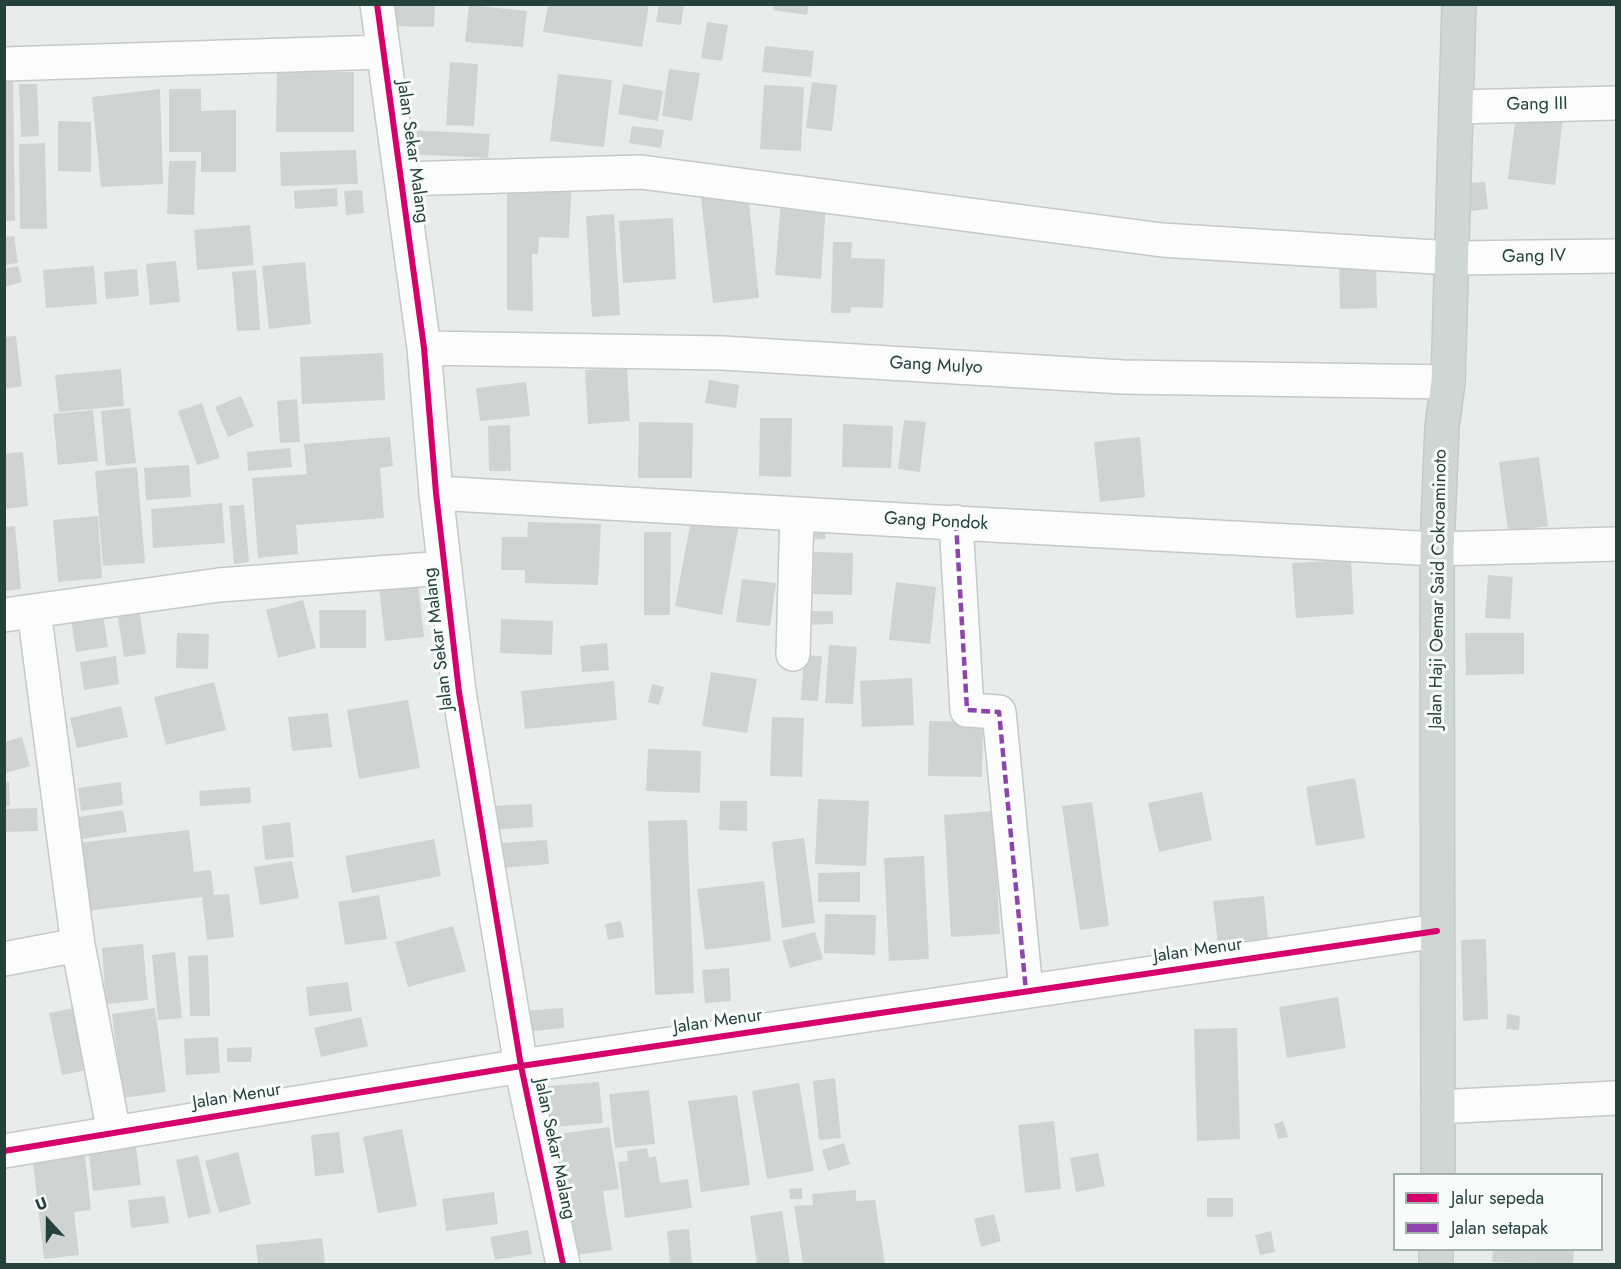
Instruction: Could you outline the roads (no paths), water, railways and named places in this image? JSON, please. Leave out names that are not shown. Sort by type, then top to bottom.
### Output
[{"type":"main road","name":"Jalan Haji Oemar Said Cokroaminoto","points":[[1437,1173],[1437,549],[1442,427],[1448,382],[1459,4]]},
{"type":"street","name":"Jalan Sekar Malang","points":[[377,4],[424,348],[436,493],[459,692],[521,1066],[563,1264]]},
{"type":"street","points":[[4,64],[383,52]]},
{"type":"street","name":"Gang III","points":[[1457,107],[1617,103]]},
{"type":"street","name":"Gang IV","points":[[401,179],[641,172],[1162,240],[1451,258],[1617,256]]},
{"type":"street","name":"Gang Mulyo","points":[[424,348],[722,353],[1123,376],[1448,382]]},
{"type":"street","name":"Gang Pondok","points":[[436,493],[1437,549],[1617,544]]},
{"type":"street","points":[[793,654],[797,514]]},
{"type":"street","points":[[956,522],[967,710],[999,712],[1026,991]]},
{"type":"street","points":[[114,1133],[19,613],[219,585],[445,568]]},
{"type":"street","name":"Jalan Menur","points":[[4,1151],[521,1066],[1437,931]]},
{"type":"street","points":[[4,959],[78,945]]},
{"type":"street","points":[[1438,1107],[1617,1098]]}]
